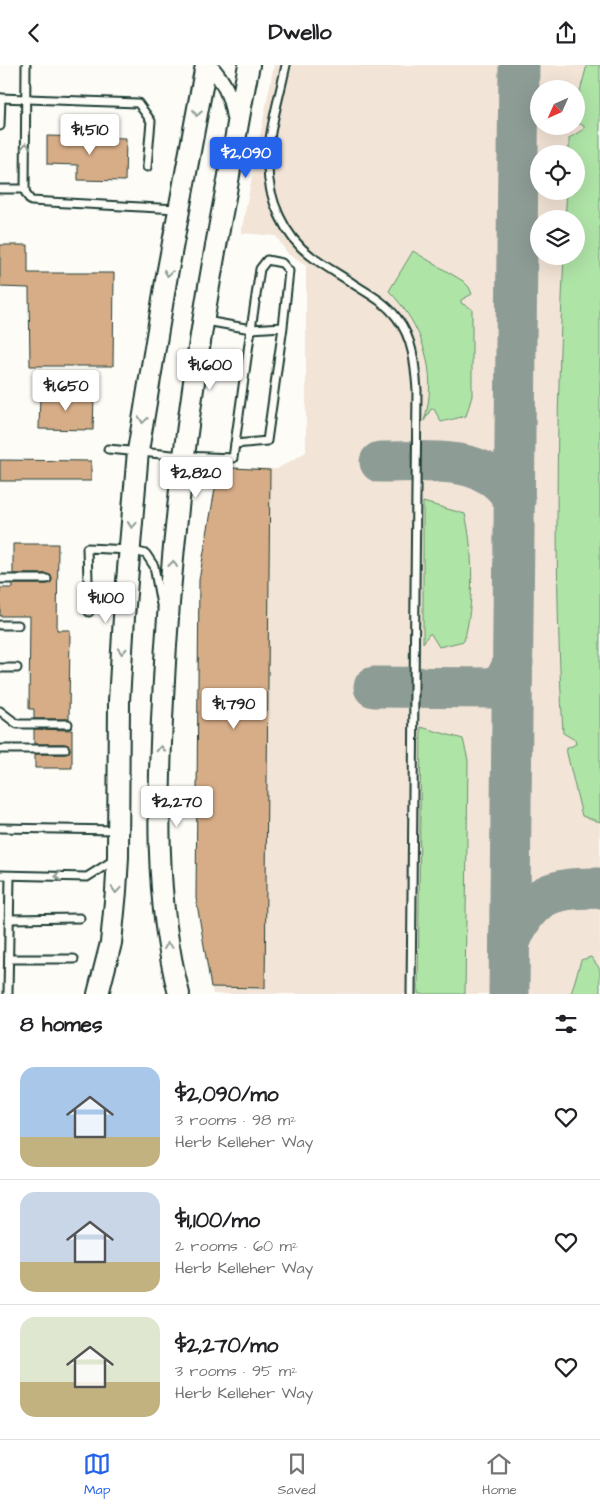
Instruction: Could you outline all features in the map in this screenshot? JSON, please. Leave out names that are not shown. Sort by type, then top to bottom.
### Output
[{"type":"main road","points":[[98,994],[111,943],[118,857],[119,701],[138,451],[179,209],[208,65]]},
{"type":"main road","points":[[179,994],[170,963],[161,892],[160,761],[166,625],[183,456],[203,321],[249,65]]},
{"type":"street","points":[[208,65],[221,78],[232,99],[236,136]]},
{"type":"lane","points":[[26,65],[26,192],[31,201],[179,209]]},
{"type":"lane","points":[[286,65],[268,165],[270,189],[278,214],[292,236],[310,255],[382,302],[398,319],[408,338],[415,361],[417,390],[411,994]]},
{"type":"lane","points":[[0,126],[0,98],[138,103],[151,121],[147,167]]},
{"type":"lane","points":[[0,189],[26,192]]},
{"type":"lane","points":[[108,449],[183,456],[233,458],[234,444],[260,269],[267,260],[282,263],[289,271],[283,327],[266,441],[234,444]]},
{"type":"lane","points":[[203,321],[251,329],[283,327]]},
{"type":"lane","points":[[89,613],[87,548],[130,550],[146,554],[154,566],[166,625]]},
{"type":"lane","points":[[0,579],[48,579]]},
{"type":"lane","points":[[0,625],[18,625]]},
{"type":"lane","points":[[0,667],[16,668]]},
{"type":"lane","points":[[0,711],[17,724],[68,724]]},
{"type":"lane","points":[[0,749],[66,749]]},
{"type":"lane","points":[[0,828],[118,830]]},
{"type":"lane","points":[[0,875],[87,877],[118,857]]},
{"type":"lane","points":[[8,994],[10,876]]},
{"type":"lane","points":[[10,919],[80,919]]},
{"type":"lane","points":[[9,959],[74,959]]},
{"type":"shaded area","points":[[274,65],[600,65],[600,994],[213,994],[196,898],[199,580],[215,489],[215,467],[277,469],[306,452],[306,266],[288,254],[276,236],[241,233]]},
{"type":"green space","points":[[587,65],[600,65],[600,822],[582,816],[566,749],[576,744],[575,740],[563,733],[558,614],[557,495],[564,265],[585,265],[585,210],[566,210],[566,200],[585,200],[585,145],[569,145],[569,138],[574,135],[585,135],[585,80],[583,80]]},
{"type":"green space","points":[[413,251],[463,281],[469,287],[472,294],[461,300],[461,303],[472,309],[472,396],[466,416],[441,422],[434,409],[431,409],[424,421],[430,385],[425,351],[411,319],[389,291]]},
{"type":"green space","points":[[423,502],[465,514],[470,544],[471,595],[464,641],[439,647],[431,634],[423,643]]},
{"type":"green space","points":[[421,727],[463,739],[468,760],[465,994],[418,994]]},
{"type":"green space","points":[[591,957],[600,969],[600,994],[571,994],[581,960]]},
{"type":"building","points":[[47,136],[126,138],[125,181],[78,180],[78,165],[47,164]]},
{"type":"building","points":[[0,245],[28,245],[28,273],[114,273],[113,366],[30,366],[29,288],[0,287]]},
{"type":"building","points":[[40,394],[94,396],[93,430],[39,429]]},
{"type":"building","points":[[0,460],[91,461],[91,481],[0,481]]},
{"type":"building","points":[[215,467],[270,470],[265,988],[211,987],[196,898],[199,580],[215,489]]},
{"type":"building","points":[[13,544],[58,544],[57,630],[70,630],[69,719],[34,719],[34,709],[29,709],[30,616],[0,616],[0,588],[13,588],[13,584],[47,584],[52,579],[47,574],[13,574]]},
{"type":"building","points":[[34,729],[72,730],[72,768],[35,768],[35,754],[65,754],[70,749],[65,744],[34,744]]},
{"type":"taxiway","points":[[509,994],[519,65]]},
{"type":"taxiway","points":[[380,462],[445,462],[477,469],[491,475],[503,485],[515,501]]},
{"type":"taxiway","points":[[374,687],[495,688],[507,677],[513,663]]},
{"type":"taxiway","points":[[510,942],[525,913],[544,897],[568,889],[600,888]]}]
